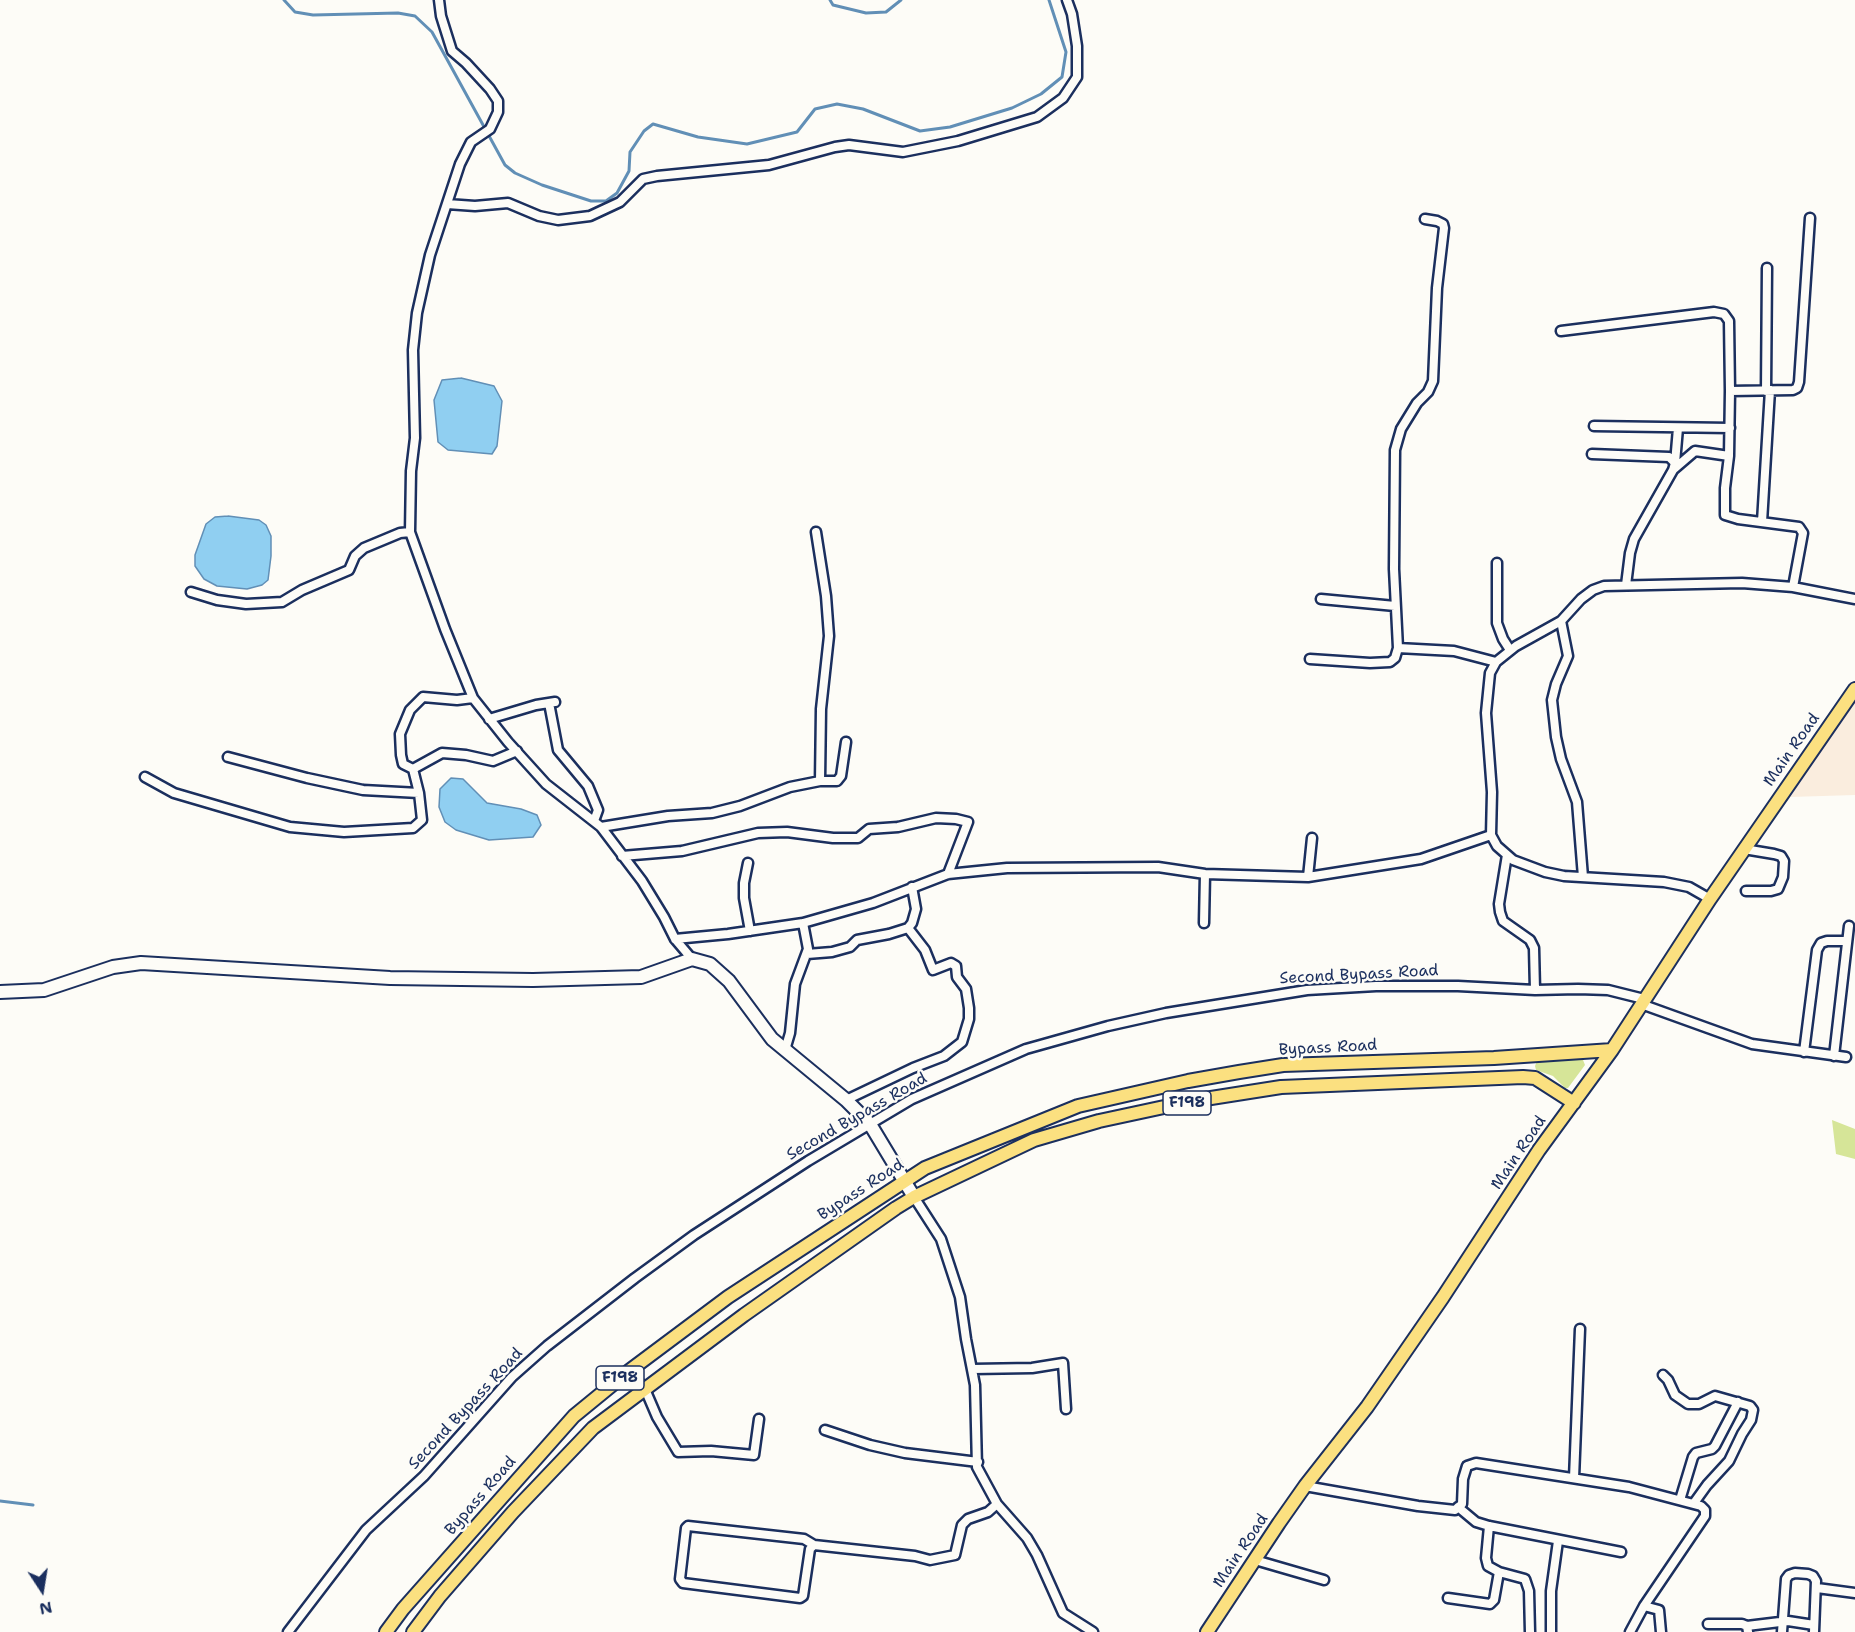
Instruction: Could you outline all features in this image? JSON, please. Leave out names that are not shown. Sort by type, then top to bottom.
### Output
[{"type":"main road","name":"Main Road","points":[[1207,1632],[1305,1486],[1373,1399],[1472,1256],[1539,1150],[1612,1050],[1710,899],[1855,689]]},
{"type":"main road","name":"F198","points":[[1494,1058],[1612,1050]]},
{"type":"main road","points":[[1494,1058],[1496,1078]]},
{"type":"main road","name":"Bypass Road","points":[[386,1632],[403,1609],[574,1416],[728,1296],[925,1168],[1078,1106],[1188,1081],[1282,1065],[1494,1058]]},
{"type":"main road","name":"F198","points":[[413,1632],[440,1596],[513,1512],[593,1428],[744,1315],[914,1197],[1034,1140],[1099,1121],[1192,1101],[1281,1087],[1508,1077],[1535,1078],[1574,1103]]},
{"type":"main road","points":[[1188,1081],[1192,1101]]},
{"type":"main road","points":[[403,1609],[422,1621]]},
{"type":"street","points":[[440,0],[441,16],[452,51],[490,89],[498,101],[498,112],[490,129],[471,142],[460,164],[430,255],[417,313],[413,350],[415,438],[411,471],[410,532],[473,698],[546,784],[597,824],[642,882],[675,939],[692,960]]},
{"type":"street","points":[[447,204],[476,206],[508,203],[539,216],[558,220],[590,216],[620,202],[643,179],[769,165],[849,145],[903,152],[958,141],[1037,117],[1063,98],[1077,77],[1077,46],[1072,14],[1067,0]]},
{"type":"street","points":[[1730,392],[1797,388],[1810,218]]},
{"type":"street","points":[[1310,659],[1390,662],[1395,658],[1398,648],[1394,531],[1397,439],[1417,403],[1428,392],[1433,381],[1437,288],[1444,228],[1443,224],[1437,221],[1425,219]]},
{"type":"street","points":[[1762,522],[1768,390],[1767,268]]},
{"type":"street","points":[[1561,331],[1714,312],[1724,314],[1729,321],[1730,392],[1725,515],[1726,517],[1799,527],[1803,532],[1793,587]]},
{"type":"street","points":[[1593,426],[1730,428]]},
{"type":"street","points":[[1626,585],[1634,539],[1674,467],[1678,428]]},
{"type":"street","points":[[1674,467],[1695,451],[1729,456]]},
{"type":"street","points":[[1592,454],[1669,457],[1674,467]]},
{"type":"street","points":[[191,592],[217,600],[246,604],[282,602],[310,586],[349,570],[355,556],[364,548],[400,533],[410,532]]},
{"type":"street","points":[[816,532],[826,596],[829,636],[821,709],[820,781]]},
{"type":"street","points":[[1497,563],[1497,623],[1510,651]]},
{"type":"street","points":[[1710,899],[1689,887],[1678,884],[1545,872],[1507,855],[1497,846],[1491,835],[1492,792],[1486,712],[1490,673],[1496,662],[1510,651],[1530,637],[1561,621],[1581,599],[1604,585],[1742,583],[1793,587],[1855,599]]},
{"type":"street","points":[[1321,599],[1395,606]]},
{"type":"street","points":[[1561,621],[1568,656],[1554,692],[1553,709],[1561,759],[1577,802],[1583,877]]},
{"type":"street","points":[[1398,648],[1447,650],[1496,662]]},
{"type":"street","points":[[145,777],[174,793],[290,827],[344,831],[413,828],[422,820],[419,793],[413,769],[403,764],[400,755],[400,734],[410,710],[423,697],[457,700],[473,698]]},
{"type":"street","points":[[489,719],[552,702],[558,750],[588,786],[598,810],[597,824]]},
{"type":"street","points":[[597,824],[712,813],[740,806],[790,787],[820,781],[837,781],[841,776],[846,742]]},
{"type":"street","points":[[413,769],[442,753],[493,761],[517,752]]},
{"type":"street","points":[[228,757],[363,790],[419,793]]},
{"type":"street","points":[[622,856],[682,851],[758,833],[787,832],[833,838],[858,838],[869,829],[898,827],[936,818],[968,822],[948,874]]},
{"type":"street","points":[[675,939],[803,923],[873,903],[948,874],[1007,868],[1158,867],[1205,874],[1308,877],[1421,859],[1491,835]]},
{"type":"street","points":[[1308,877],[1312,838]]},
{"type":"street","points":[[1744,849],[1781,856],[1784,861],[1783,877],[1778,889],[1746,891]]},
{"type":"street","points":[[1507,855],[1499,904],[1500,912],[1503,921],[1530,940],[1534,948],[1534,990]]},
{"type":"street","points":[[748,863],[744,898],[750,931]]},
{"type":"street","points":[[1204,923],[1205,874]]},
{"type":"street","points":[[807,954],[832,952],[850,947],[857,940],[908,928],[916,909],[912,887]]},
{"type":"street","points":[[784,1050],[790,1033],[795,984],[808,949],[803,923]]},
{"type":"street","points":[[1834,1056],[1849,926]]},
{"type":"street","points":[[846,1100],[944,1056],[962,1042],[969,1019],[969,1008],[966,989],[957,977],[956,966],[951,963],[933,970],[925,950],[908,928]]},
{"type":"street","points":[[1804,1052],[1817,950],[1821,943],[1827,941],[1847,941]]},
{"type":"street","points":[[0,992],[44,990],[113,967],[141,963],[390,978],[533,980],[641,977],[692,960],[710,964],[729,981],[772,1039],[846,1100],[870,1124],[941,1239],[960,1297],[973,1369],[977,1467],[997,1504],[1032,1547],[1063,1613],[1093,1632]]},
{"type":"street","name":"Second Bypass Road","points":[[288,1632],[366,1530],[424,1476],[512,1377],[547,1347],[694,1235],[808,1161],[912,1099],[1026,1049],[1108,1026],[1166,1013],[1307,990],[1376,986],[1458,986],[1534,990],[1608,990],[1752,1044],[1846,1057]]},
{"type":"street","points":[[1574,1478],[1580,1329]]},
{"type":"street","points":[[973,1369],[1032,1368],[1062,1363],[1066,1410]]},
{"type":"street","points":[[629,1371],[645,1389],[657,1417],[678,1452],[711,1451],[754,1455],[759,1419]]},
{"type":"street","points":[[1664,1375],[1675,1395],[1688,1404],[1699,1404],[1715,1396],[1737,1402],[1753,1410],[1751,1420],[1729,1461],[1694,1503]]},
{"type":"street","points":[[1680,1500],[1694,1457],[1715,1446],[1737,1402]]},
{"type":"street","points":[[825,1430],[870,1445],[904,1453],[978,1462]]},
{"type":"street","points":[[1305,1486],[1418,1506],[1455,1510],[1461,1504],[1463,1479],[1467,1466],[1476,1462],[1629,1487],[1694,1503],[1706,1510],[1705,1516],[1644,1606],[1630,1632]]},
{"type":"street","points":[[814,1545],[810,1549],[803,1596],[800,1598],[681,1581],[688,1526],[804,1539],[820,1547],[915,1556],[930,1560],[955,1555],[963,1525],[968,1519],[988,1512],[997,1504]]},
{"type":"street","points":[[1458,1507],[1476,1522],[1489,1526],[1621,1552]]},
{"type":"street","points":[[1489,1526],[1486,1558],[1488,1566],[1499,1572],[1526,1579],[1529,1591],[1530,1632]]},
{"type":"street","points":[[1551,1632],[1551,1591],[1558,1541]]},
{"type":"street","points":[[1255,1560],[1324,1580]]},
{"type":"street","points":[[1448,1598],[1490,1604],[1494,1600],[1499,1572]]},
{"type":"street","points":[[1708,1624],[1742,1624],[1747,1629],[1783,1621],[1814,1629],[1817,1588],[1813,1576],[1795,1573],[1786,1579],[1785,1586],[1783,1621],[1782,1632]]},
{"type":"street","points":[[1817,1588],[1855,1593]]},
{"type":"street","points":[[1644,1606],[1659,1610],[1661,1632]]},
{"type":"shaded area","points":[[1855,701],[1855,795],[1790,797]]},
{"type":"green space","points":[[1578,1058],[1583,1060],[1585,1065],[1568,1088],[1565,1088],[1553,1076],[1536,1070],[1535,1066],[1537,1061],[1541,1060]]},
{"type":"green space","points":[[1832,1120],[1855,1129],[1855,1159],[1836,1154]]},
{"type":"water","points":[[461,378],[494,386],[502,401],[497,446],[492,454],[448,450],[438,442],[434,400],[442,380]]},
{"type":"water","points":[[228,516],[259,520],[266,525],[271,536],[271,556],[268,580],[262,585],[247,589],[217,586],[204,579],[195,566],[195,555],[206,524],[215,517]]},
{"type":"water","points":[[451,778],[463,779],[487,803],[521,809],[537,815],[541,825],[533,837],[489,840],[456,830],[445,822],[439,807],[440,789]]},
{"type":"waterway","points":[[284,0],[295,12],[313,15],[398,13],[415,16],[432,32],[505,165],[515,173],[542,185],[591,201],[606,201],[617,193],[629,171],[630,152],[644,131],[653,124],[698,137],[747,144],[797,132],[815,109],[837,104],[863,109],[920,131],[950,127],[1012,108],[1041,94],[1062,77],[1066,52],[1049,0]]},
{"type":"waterway","points":[[830,0],[833,5],[866,13],[886,12],[901,0]]},
{"type":"waterway","points":[[0,1501],[33,1505]]}]
